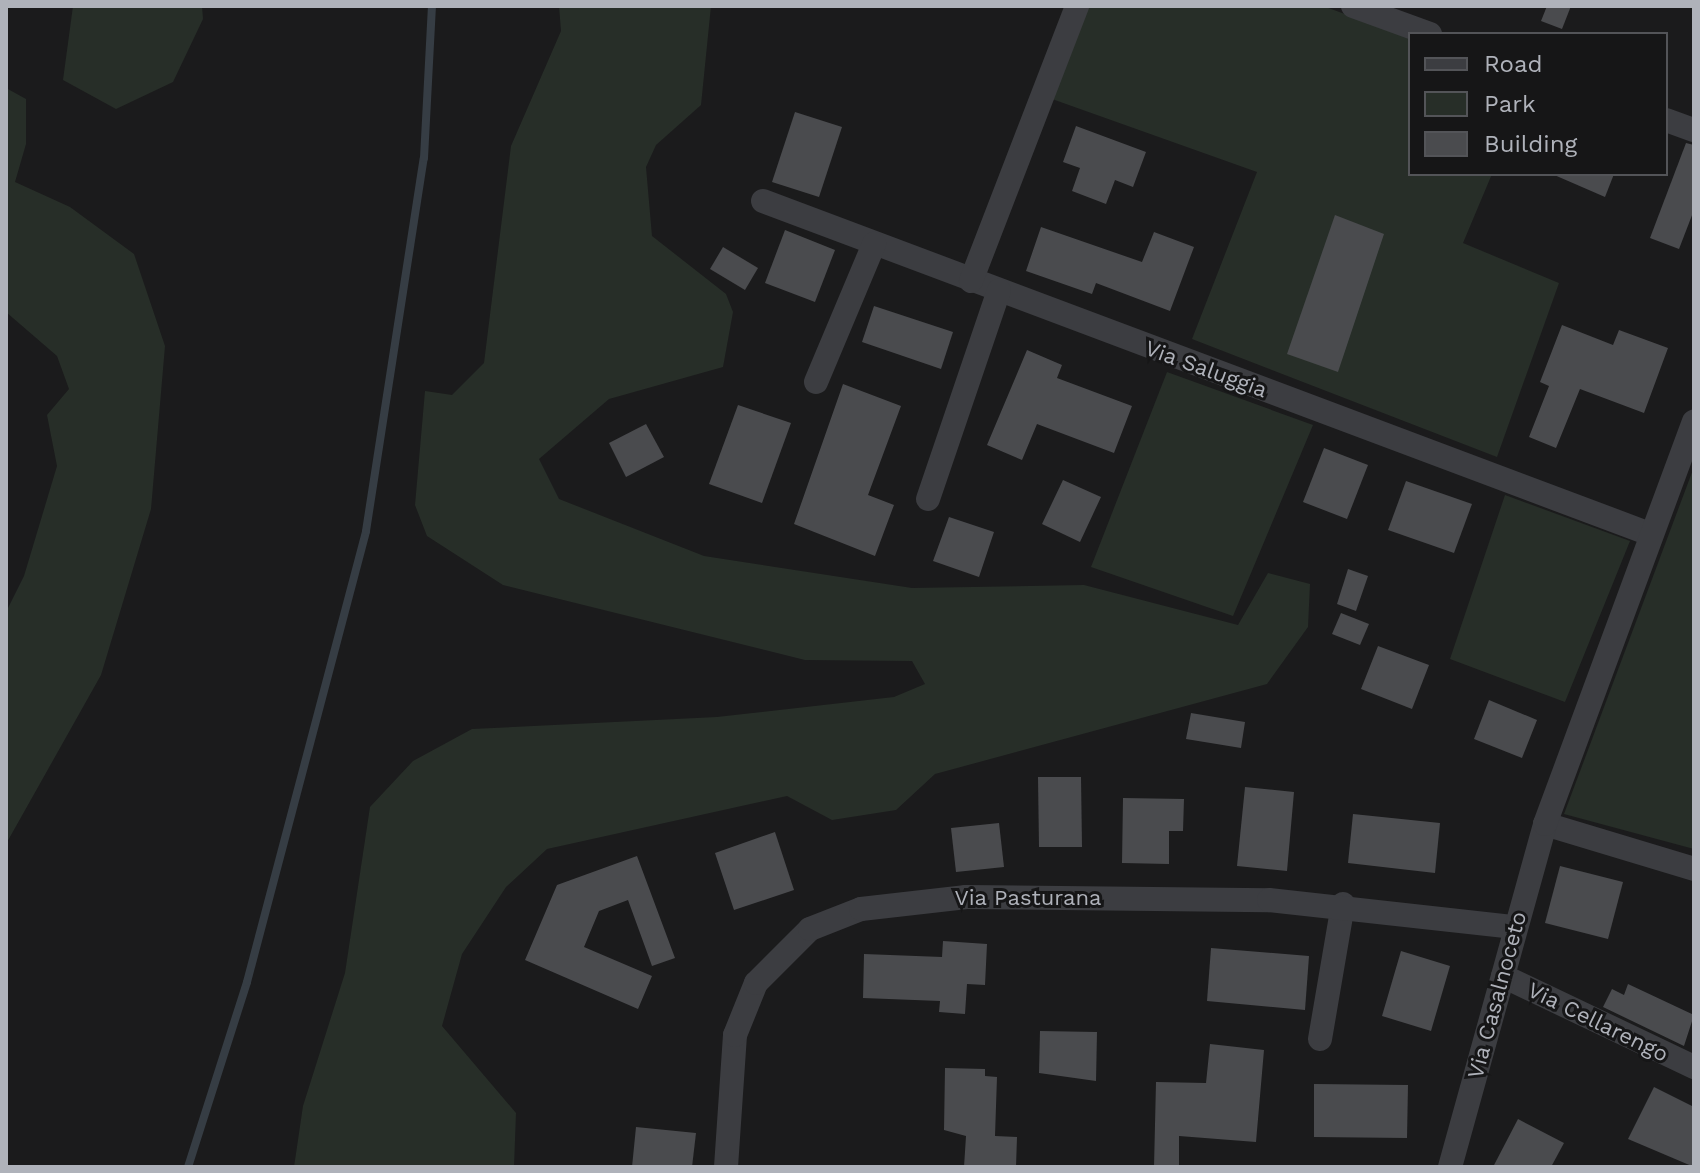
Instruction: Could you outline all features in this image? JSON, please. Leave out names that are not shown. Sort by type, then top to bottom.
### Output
[{"type":"street","points":[[971,281],[1077,6]]},
{"type":"street","points":[[1356,7],[1425,32]]},
{"type":"street","points":[[1668,121],[1694,130]]},
{"type":"street","name":"Via Saluggia","points":[[763,201],[1650,534]]},
{"type":"street","points":[[816,382],[874,244]]},
{"type":"street","points":[[928,499],[999,291]]},
{"type":"street","name":"Via Casalnoceto","points":[[1450,1167],[1545,824],[1694,422]]},
{"type":"street","points":[[1545,824],[1694,869]]},
{"type":"street","name":"Via Pasturana","points":[[726,1167],[742,1013],[768,967],[827,920],[900,902],[966,897],[1343,904],[1515,927]]},
{"type":"street","points":[[1320,1039],[1343,904]]},
{"type":"street","name":"Via Cellarengo","points":[[1503,976],[1694,1067]]},
{"type":"green space","points":[[73,6],[202,6],[203,19],[173,82],[116,109],[63,80]]},
{"type":"green space","points":[[559,6],[711,6],[701,105],[656,145],[646,167],[652,236],[726,294],[733,312],[723,367],[609,399],[539,459],[559,499],[704,556],[912,588],[1084,585],[1238,625],[1268,573],[1310,584],[1308,627],[1267,684],[935,774],[896,810],[832,820],[787,796],[547,849],[506,887],[462,954],[442,1026],[516,1113],[514,1167],[294,1167],[303,1106],[345,973],[370,807],[413,761],[472,729],[717,717],[894,697],[925,684],[912,661],[805,660],[503,585],[427,536],[415,505],[425,391],[452,395],[484,363],[511,146],[561,31]]},
{"type":"green space","points":[[1087,6],[1323,6],[1408,37],[1408,176],[1491,176],[1463,243],[1559,283],[1497,457],[1192,339],[1257,172],[1052,99]]},
{"type":"green space","points":[[6,88],[26,99],[26,144],[15,182],[70,207],[134,254],[165,346],[151,509],[101,675],[6,844],[6,612],[24,576],[57,466],[47,415],[69,389],[57,356],[6,312]]},
{"type":"green space","points":[[1167,372],[1313,425],[1233,616],[1091,567]]},
{"type":"green space","points":[[1694,467],[1694,849],[1564,814]]},
{"type":"green space","points":[[1505,495],[1630,541],[1565,702],[1450,659]]},
{"type":"building","points":[[1547,6],[1571,6],[1562,29],[1541,21]]},
{"type":"building","points":[[795,112],[842,127],[819,197],[772,182]]},
{"type":"building","points":[[1076,126],[1146,152],[1133,187],[1115,180],[1106,204],[1072,191],[1080,168],[1063,162]]},
{"type":"building","points":[[1686,143],[1694,145],[1694,210],[1679,249],[1650,238]]},
{"type":"building","points":[[1557,176],[1613,176],[1605,197]]},
{"type":"building","points":[[1335,215],[1384,234],[1338,372],[1287,354]]},
{"type":"building","points":[[1041,227],[1142,262],[1154,232],[1194,247],[1170,311],[1096,283],[1092,294],[1026,271]]},
{"type":"building","points":[[785,230],[835,250],[815,302],[765,283]]},
{"type":"building","points":[[723,247],[758,268],[745,290],[710,269]]},
{"type":"building","points":[[874,306],[953,332],[941,369],[862,342]]},
{"type":"building","points":[[1562,325],[1613,345],[1619,330],[1668,348],[1644,413],[1580,389],[1556,448],[1529,437],[1549,386],[1540,382]]},
{"type":"building","points":[[1027,350],[1062,365],[1057,378],[1132,406],[1114,453],[1037,424],[1022,460],[987,445]]},
{"type":"building","points":[[843,384],[901,406],[868,495],[894,505],[875,556],[794,524]]},
{"type":"building","points":[[738,405],[791,423],[762,503],[709,484]]},
{"type":"building","points":[[646,424],[664,457],[626,477],[609,443]]},
{"type":"building","points":[[1324,448],[1368,465],[1347,519],[1303,502]]},
{"type":"building","points":[[1063,480],[1101,497],[1080,542],[1042,524]]},
{"type":"building","points":[[1406,481],[1472,504],[1454,553],[1388,530]]},
{"type":"building","points":[[949,517],[994,532],[979,577],[933,561]]},
{"type":"building","points":[[1348,569],[1368,576],[1356,611],[1337,604]]},
{"type":"building","points":[[1341,613],[1369,624],[1360,645],[1332,634]]},
{"type":"building","points":[[1378,646],[1429,665],[1412,709],[1361,689]]},
{"type":"building","points":[[1489,700],[1537,720],[1522,758],[1474,739]]},
{"type":"building","points":[[1191,713],[1245,722],[1241,748],[1186,739]]},
{"type":"building","points":[[1038,777],[1081,777],[1082,847],[1039,847]]},
{"type":"building","points":[[1245,787],[1294,792],[1287,871],[1237,866]]},
{"type":"building","points":[[1123,798],[1184,799],[1183,831],[1169,831],[1169,864],[1122,863]]},
{"type":"building","points":[[1353,814],[1440,823],[1435,873],[1348,863]]},
{"type":"building","points":[[999,823],[1004,867],[956,872],[951,828]]},
{"type":"building","points":[[775,832],[794,890],[734,910],[715,853]]},
{"type":"building","points":[[637,856],[675,958],[652,966],[628,900],[599,911],[584,947],[652,976],[638,1009],[525,960],[557,885]]},
{"type":"building","points":[[1560,866],[1623,882],[1608,939],[1545,923]]},
{"type":"building","points":[[943,941],[987,944],[985,985],[967,984],[965,1014],[939,1012],[940,1001],[863,998],[864,954],[942,957]]},
{"type":"building","points":[[1211,948],[1309,956],[1305,1010],[1207,1001]]},
{"type":"building","points":[[1401,951],[1450,966],[1431,1031],[1382,1016]]},
{"type":"building","points":[[1628,984],[1694,1015],[1684,1046],[1603,1007],[1612,989],[1624,995]]},
{"type":"building","points":[[1040,1031],[1097,1032],[1096,1081],[1039,1073]]},
{"type":"building","points":[[1210,1044],[1264,1050],[1256,1142],[1179,1136],[1179,1167],[1154,1167],[1156,1082],[1206,1083]]},
{"type":"building","points":[[945,1068],[985,1069],[985,1076],[997,1077],[995,1136],[1017,1137],[1016,1167],[964,1167],[966,1136],[944,1130]]},
{"type":"building","points":[[1314,1084],[1408,1085],[1407,1138],[1314,1137]]},
{"type":"building","points":[[1654,1087],[1694,1107],[1694,1167],[1628,1139]]},
{"type":"building","points":[[1518,1119],[1564,1143],[1551,1167],[1493,1167]]},
{"type":"building","points":[[636,1127],[696,1133],[692,1167],[632,1167]]},
{"type":"waterway","points":[[188,1167],[247,982],[366,531],[424,158],[432,6]]}]
